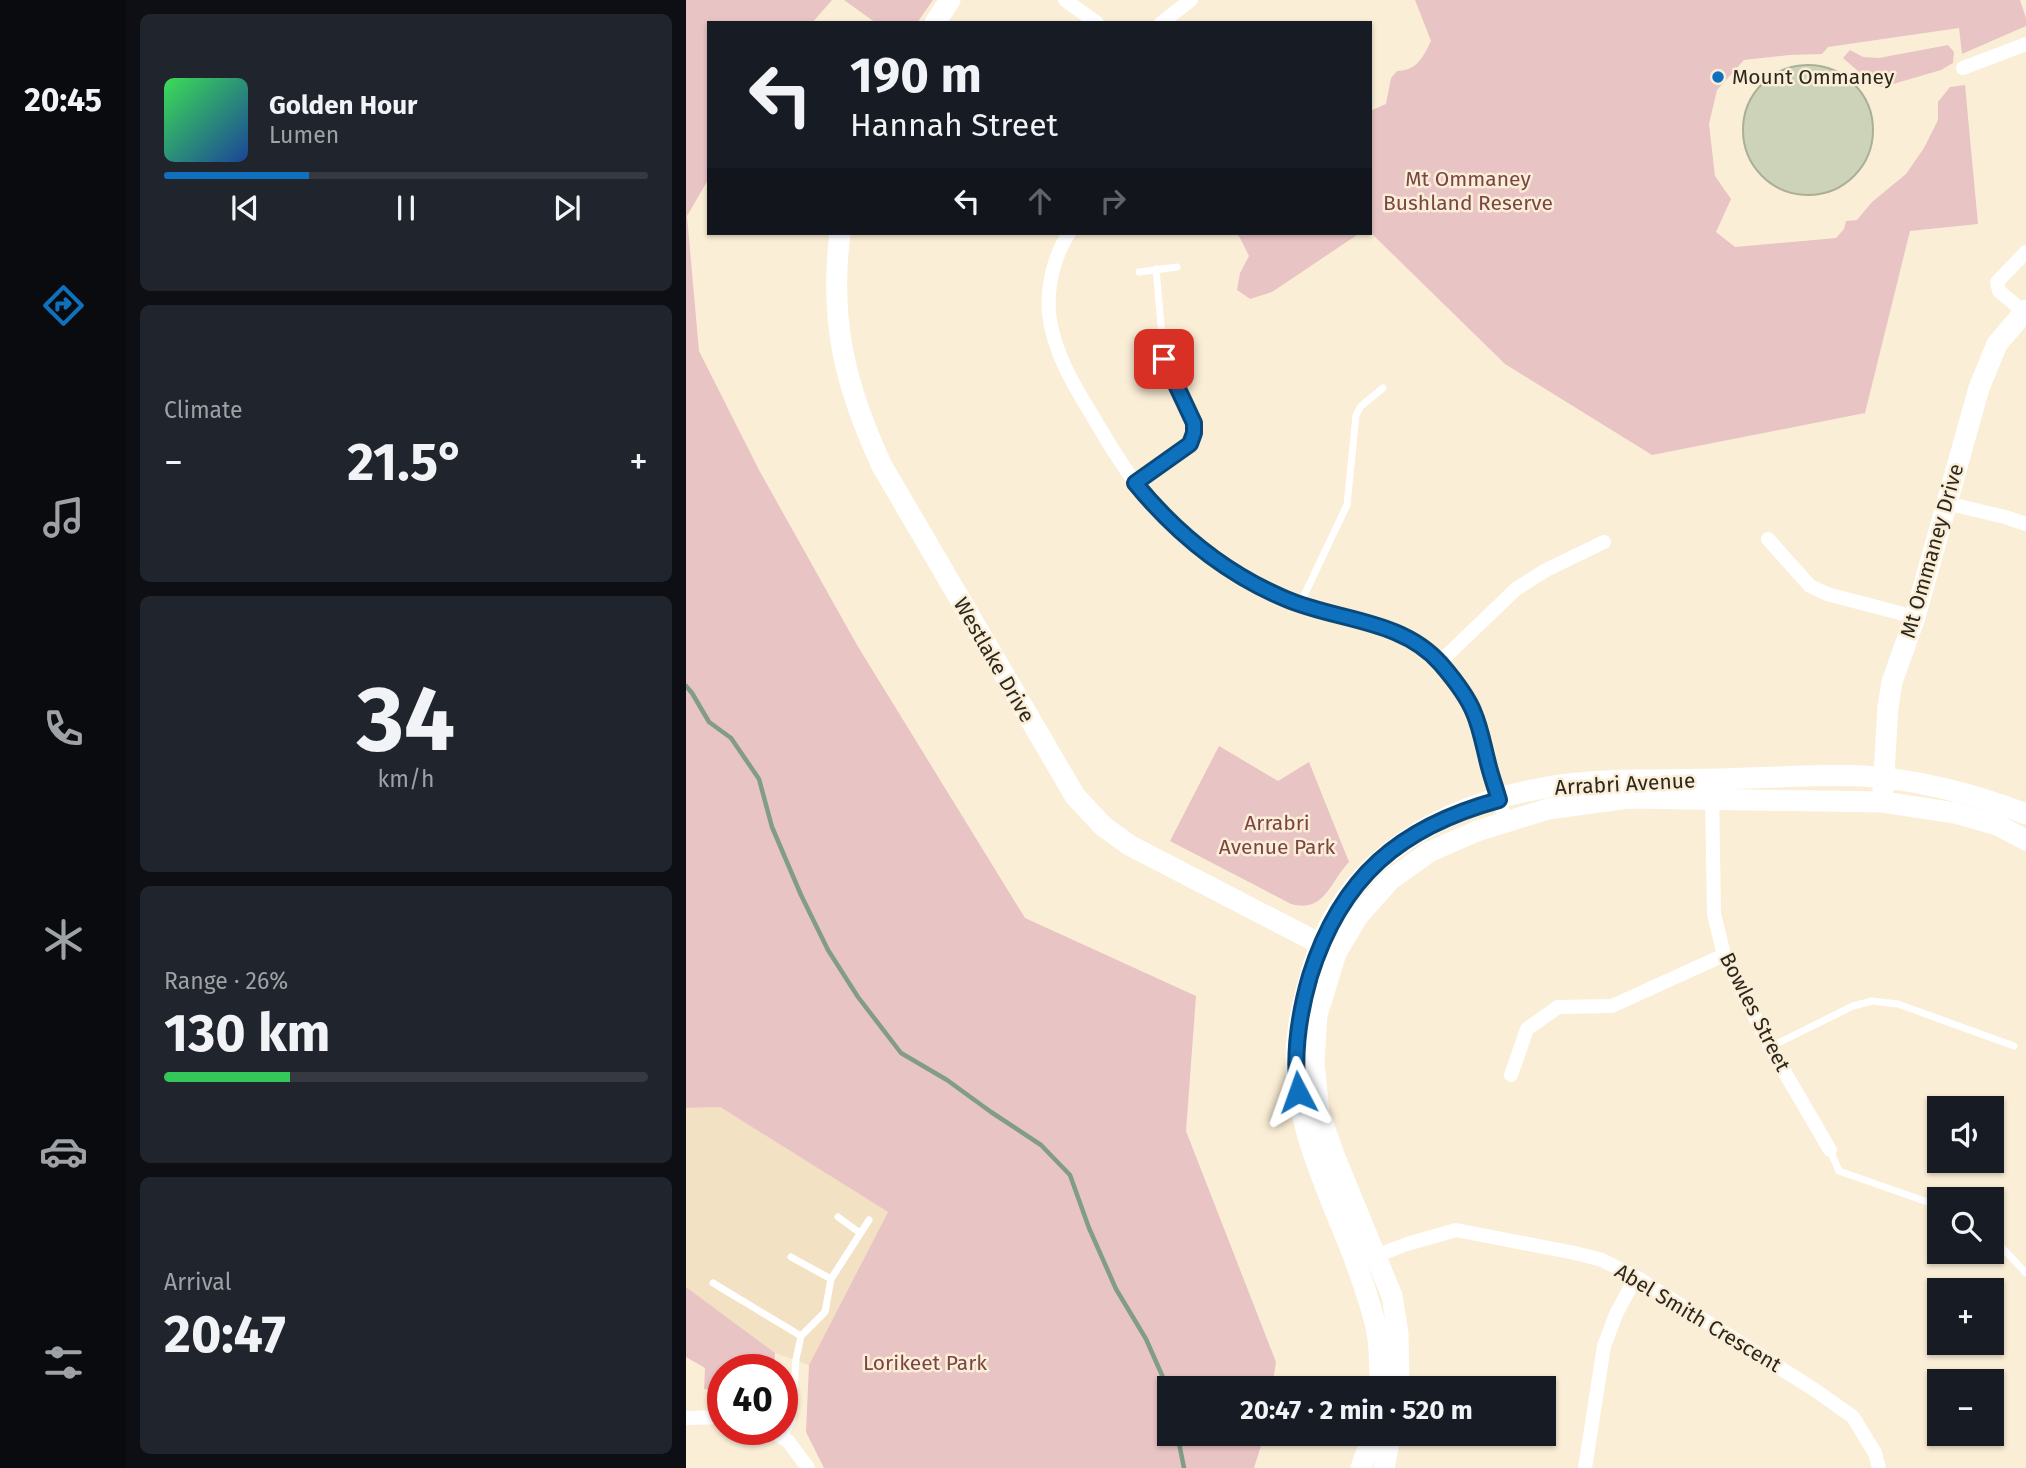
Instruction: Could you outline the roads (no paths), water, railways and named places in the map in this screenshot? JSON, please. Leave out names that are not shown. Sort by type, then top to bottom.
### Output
[{"type":"street","points":[[936,21],[950,0]]},
{"type":"street","points":[[1065,0],[1094,21]]},
{"type":"street","points":[[1164,21],[1191,0]]},
{"type":"street","points":[[1963,68],[2026,44]]},
{"type":"street","name":"Westlake Drive","points":[[840,235],[835,281],[842,354],[864,426],[888,477],[1075,796],[1103,826],[1129,845],[1329,948]]},
{"type":"street","points":[[1068,235],[1059,247],[1052,273],[1049,297],[1052,330],[1058,352],[1071,380],[1135,483],[1180,532],[1218,562],[1285,599],[1399,633],[1420,645],[1440,662],[1473,711],[1506,821]]},
{"type":"street","name":"Mt Ommaney Drive","points":[[1882,802],[1892,682],[1915,617],[1986,367],[1997,344],[2025,311],[1999,291],[1997,282],[2026,252]]},
{"type":"street","points":[[1947,503],[2026,524]]},
{"type":"street","points":[[1768,539],[1810,586],[1827,594],[1915,617]]},
{"type":"street","points":[[1440,662],[1516,589],[1546,570],[1604,542]]},
{"type":"street","name":"Arrabri Avenue","points":[[1329,948],[1390,880],[1429,852],[1476,831],[1548,809],[1602,801],[1861,776],[1923,783],[1965,793],[2026,814]]},
{"type":"street","name":"Arrabri Avenue","points":[[1399,1376],[1400,1358],[1392,1296],[1366,1260],[1305,1128],[1296,1053],[1300,1015],[1329,948],[1342,903],[1371,869],[1399,844],[1443,819],[1499,800],[1558,786],[1593,782],[1882,802],[1955,813],[1997,825],[2026,840]]},
{"type":"street","name":"Bowles Street","points":[[1712,790],[1714,914],[1724,955],[1770,1047],[1830,1150]]},
{"type":"street","points":[[1511,1075],[1527,1029],[1558,1007],[1612,1006],[1724,955]]},
{"type":"street","name":"Abel Smith Crescent","points":[[1366,1260],[1407,1244],[1456,1230],[1602,1260],[1636,1277],[1853,1417],[1875,1452],[1879,1468]]},
{"type":"street","name":"Arrabri Avenue","points":[[1366,1260],[1366,1290],[1377,1332],[1379,1376]]},
{"type":"street","points":[[1585,1468],[1607,1337],[1636,1277]]},
{"type":"street","points":[[686,1418],[707,1417]]},
{"type":"street","points":[[790,1445],[808,1468]]},
{"type":"street","points":[[1362,1468],[1369,1446]]},
{"type":"street","points":[[1384,1468],[1388,1446]]},
{"type":"street","points":[[1589,1449],[1593,1468]]},
{"type":"lane","points":[[1139,272],[1177,267]]},
{"type":"lane","points":[[1135,483],[1190,444],[1194,433],[1194,423],[1164,359],[1156,270]]},
{"type":"lane","points":[[1300,604],[1347,505],[1356,415],[1361,406],[1382,388]]},
{"type":"lane","points":[[1770,1047],[1853,1006],[1872,1001],[1898,1004],[2014,1046]]},
{"type":"lane","points":[[1830,1150],[1839,1171],[1927,1202]]},
{"type":"lane","points":[[838,1217],[860,1233]]},
{"type":"lane","points":[[797,1354],[801,1336],[825,1312],[831,1279],[869,1220]]},
{"type":"lane","points":[[2004,1250],[2026,1273]]},
{"type":"lane","points":[[791,1257],[831,1279]]},
{"type":"lane","points":[[713,1283],[801,1336]]},
{"type":"waterway","points":[[686,686],[709,722],[731,738],[759,779],[772,827],[828,950],[858,997],[901,1053],[947,1080],[1041,1145],[1070,1175],[1089,1228],[1116,1289],[1146,1339],[1162,1376]]},
{"type":"waterway","points":[[1180,1446],[1184,1468]]},
{"type":"place","name":"Mount Ommaney","points":[[1718,77]]},
{"type":"park label","name":"Mt Ommaney Bushland Reserve","points":[[1468,191]]},
{"type":"park label","name":"Arrabri Avenue Park","points":[[1277,835]]},
{"type":"park label","name":"Lorikeet Park","points":[[925,1363]]}]
